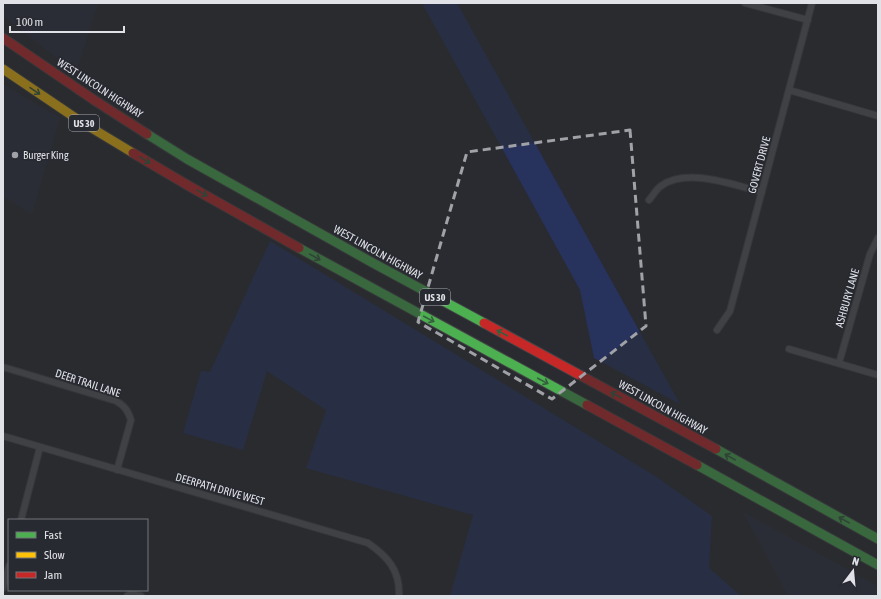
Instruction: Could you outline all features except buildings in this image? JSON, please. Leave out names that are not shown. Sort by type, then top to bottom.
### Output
[{"type":"main road","name":"WEST LINCOLN HIGHWAY","points":[[3,38],[94,100],[187,159],[373,263],[689,434],[878,539]]},
{"type":"main road","name":"US 30","points":[[3,69],[80,121],[189,186],[358,281],[674,452],[878,565]]},
{"type":"street","points":[[745,3],[808,20]]},
{"type":"street","name":"GOVERT DRIVE","points":[[717,330],[730,311],[812,3]]},
{"type":"street","points":[[789,90],[878,116]]},
{"type":"street","points":[[649,200],[660,186],[676,178],[700,177],[762,192]]},
{"type":"street","name":"ASHBURY LANE","points":[[839,363],[870,254],[878,238]]},
{"type":"street","points":[[789,349],[878,375]]},
{"type":"street","name":"DEER TRAIL LANE","points":[[3,368],[123,404],[129,412],[131,420],[117,470]]},
{"type":"street","name":"DEERPATH DRIVE WEST","points":[[3,436],[368,543],[383,553],[390,563],[397,575],[399,596]]},
{"type":"street","points":[[21,519],[40,447]]},
{"type":"street","points":[[3,588],[8,570]]},
{"type":"street","points":[[129,595],[141,596]]},
{"type":"highlighted area","points":[[630,130],[646,326],[552,399],[418,322],[467,152]]},
{"type":"shaded area","points":[[3,3],[98,3],[76,73],[3,16]]},
{"type":"shaded area","points":[[422,3],[457,3],[680,404],[594,358],[580,290]]},
{"type":"shaded area","points":[[3,84],[60,118],[32,214],[3,197]]},
{"type":"shaded area","points":[[270,241],[655,476],[712,516],[709,568],[741,596],[450,596],[473,515],[306,468],[326,410],[267,371],[243,450],[183,433],[201,371],[210,372]]},
{"type":"shaded area","points":[[742,511],[878,586],[878,596],[788,596]]},
{"type":"traffic: fast","points":[[147,134],[187,159],[484,323]]},
{"type":"traffic: fast","points":[[299,248],[587,405]]},
{"type":"traffic: fast","points":[[716,449],[878,539]]},
{"type":"traffic: fast","points":[[697,465],[878,565]]},
{"type":"traffic: slow","points":[[3,69],[80,121],[133,153]]},
{"type":"traffic: jam","points":[[3,38],[147,134]]},
{"type":"traffic: jam","points":[[133,153],[299,248]]},
{"type":"traffic: jam","points":[[484,323],[716,449]]},
{"type":"traffic: jam","points":[[587,405],[697,465]]},
{"type":"place","name":"Burger King","points":[[15,155]]}]
